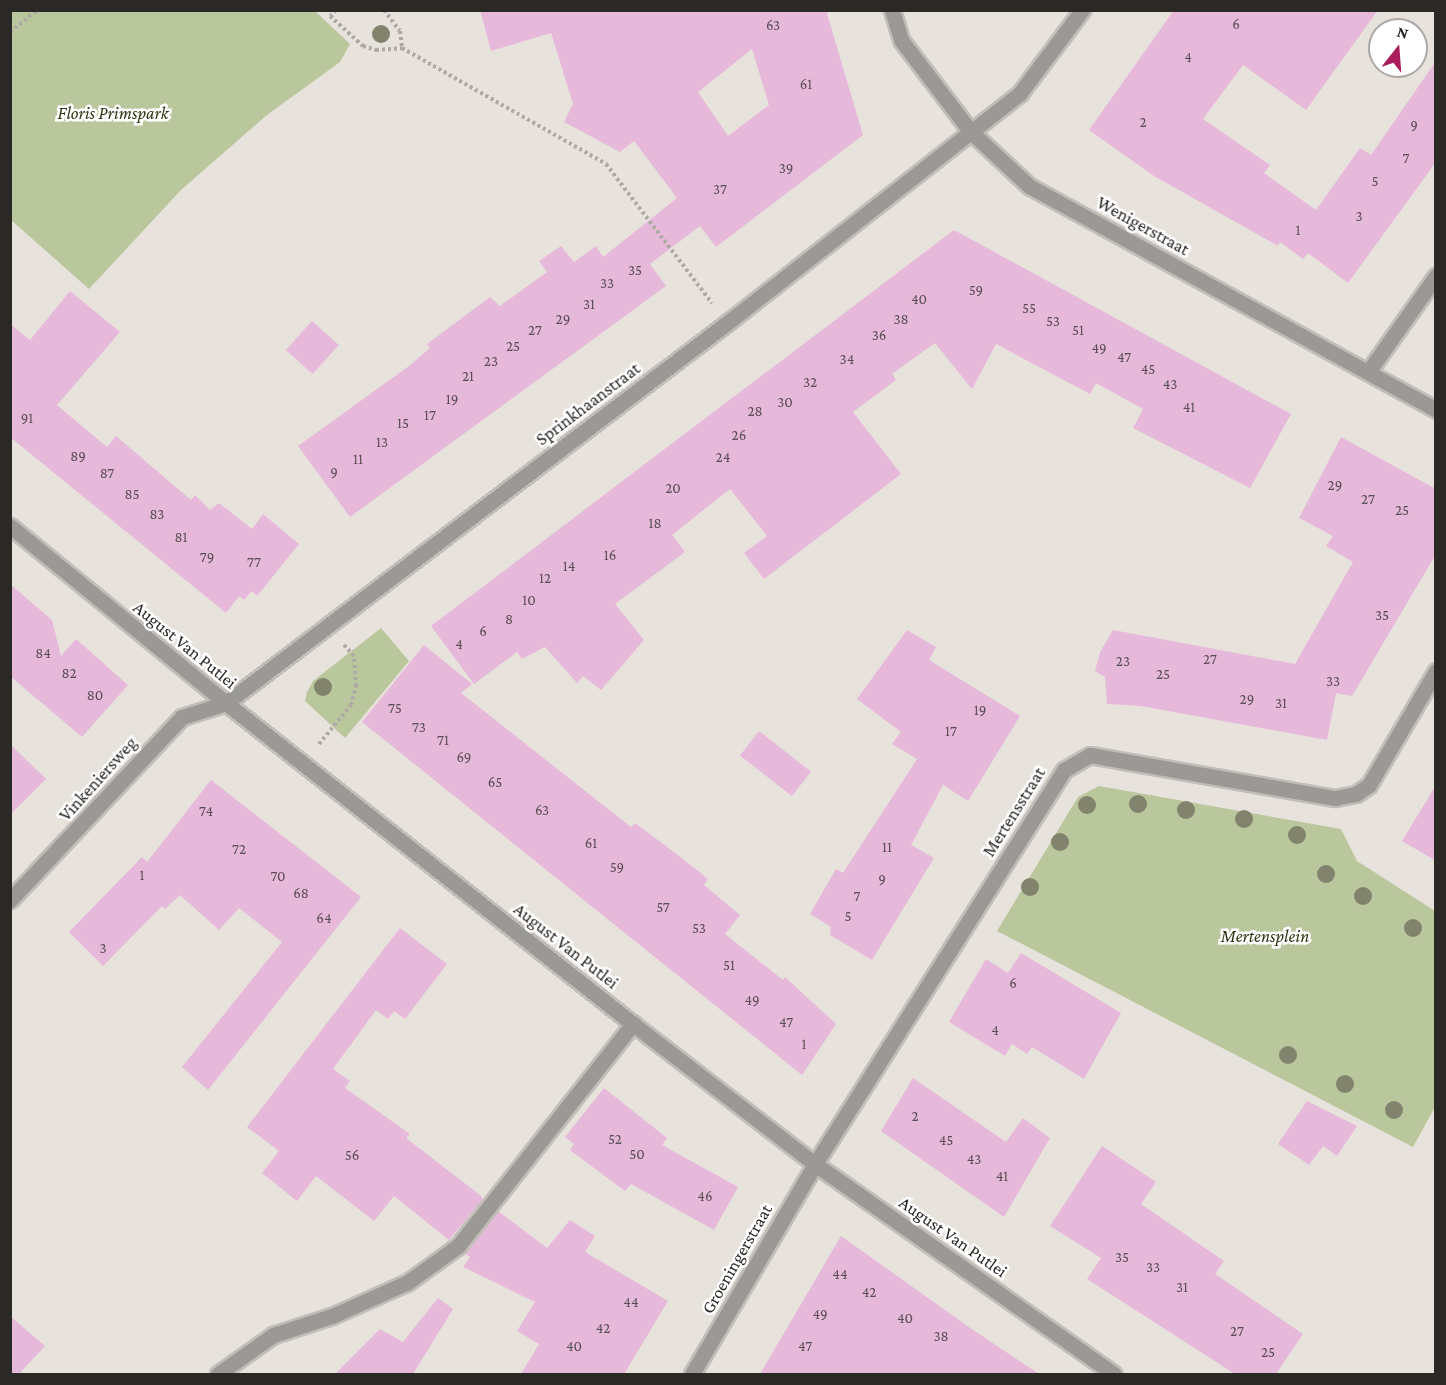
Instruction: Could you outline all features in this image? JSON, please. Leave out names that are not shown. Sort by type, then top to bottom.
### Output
[{"type":"street","name":"Wenigerstraat","points":[[892,10],[901,40],[970,131],[1029,186],[1436,410]]},
{"type":"street","name":"Sprinkhaanstraat","points":[[226,703],[727,323],[1020,93],[1082,10]]},
{"type":"street","points":[[1368,372],[1436,276]]},
{"type":"street","name":"August Van Putlei","points":[[10,526],[226,703],[633,1024],[815,1164],[1114,1374]]},
{"type":"street","name":"Mertensstraat","points":[[815,1164],[1064,770],[1090,755],[1335,798],[1356,794],[1369,784],[1436,671]]},
{"type":"street","name":"Vinkeniersweg","points":[[10,900],[182,717],[226,703]]},
{"type":"street","points":[[218,1374],[273,1335],[332,1316],[408,1282],[458,1246],[633,1024]]},
{"type":"street","name":"Groeningerstraat","points":[[692,1374],[815,1164]]},
{"type":"path","points":[[10,32],[37,10]]},
{"type":"path","points":[[336,10],[330,16],[363,46],[376,50],[402,48],[606,165],[727,323]]},
{"type":"path","points":[[384,10],[400,31],[402,48]]},
{"type":"path","points":[[304,764],[351,705],[356,686],[354,656],[327,626]]},
{"type":"green space","name":"Floris Primspark","points":[[11,10],[315,11],[350,44],[340,62],[267,115],[181,190],[89,289],[11,220]]},
{"type":"green space","points":[[381,628],[409,661],[345,738],[305,701],[307,692],[313,681]]},
{"type":"green space","name":"Mertensplein","points":[[1099,786],[1341,829],[1357,861],[1435,911],[1435,1107],[1413,1147],[997,931],[1078,797]]},
{"type":"building","points":[[480,10],[826,10],[863,135],[716,247],[700,226],[650,264],[666,286],[350,517],[298,446],[409,366],[430,348],[427,344],[490,297],[500,306],[547,272],[539,261],[561,246],[574,262],[596,246],[603,257],[677,198],[634,141],[620,152],[564,122],[573,104],[551,33],[491,51]],"holes":[[[752,49],[769,105],[728,136],[698,92]]]},
{"type":"building","points":[[1174,10],[1378,10],[1372,18],[1368,18],[1368,24],[1306,110],[1243,65],[1203,119],[1270,165],[1264,173],[1316,210],[1360,148],[1371,155],[1424,78],[1428,78],[1428,73],[1436,61],[1436,162],[1348,283],[1308,253],[1303,259],[1280,242],[1278,246],[1154,176],[1089,130]]},
{"type":"building","points":[[954,230],[1291,414],[1250,488],[1133,428],[1143,409],[1096,383],[1090,394],[996,344],[972,389],[935,343],[892,374],[896,380],[853,412],[901,474],[764,579],[744,553],[767,536],[730,489],[672,535],[685,552],[615,604],[644,640],[601,690],[583,676],[577,683],[545,647],[522,659],[517,652],[474,684],[431,626]]},
{"type":"building","points":[[70,291],[120,332],[57,405],[107,447],[116,436],[191,500],[195,495],[210,510],[219,503],[252,529],[263,514],[299,544],[257,596],[252,591],[244,600],[239,596],[226,613],[10,437],[10,324],[30,340]]},
{"type":"building","points":[[312,321],[339,345],[313,374],[286,350]]},
{"type":"building","points":[[1341,437],[1436,489],[1436,554],[1352,696],[1336,693],[1327,740],[1141,706],[1107,704],[1105,677],[1095,671],[1100,652],[1113,630],[1295,664],[1353,562],[1326,546],[1333,536],[1299,518]]},
{"type":"building","points":[[10,584],[52,620],[61,656],[76,639],[128,685],[82,737],[10,676]]},
{"type":"building","points":[[907,630],[936,647],[929,660],[1020,716],[968,801],[943,785],[911,845],[934,858],[872,960],[830,935],[831,927],[810,914],[836,869],[843,873],[917,759],[892,744],[901,732],[857,699]]},
{"type":"building","points":[[424,645],[472,684],[461,693],[631,827],[635,823],[708,879],[704,885],[740,915],[725,934],[783,980],[785,977],[836,1024],[802,1075],[362,722]]},
{"type":"building","points":[[759,731],[811,772],[792,796],[740,755]]},
{"type":"building","points":[[10,744],[46,779],[10,815]]},
{"type":"building","points":[[211,780],[361,897],[208,1090],[182,1067],[282,942],[239,908],[219,930],[180,895],[165,909],[162,906],[103,966],[69,932],[142,857],[147,862]]},
{"type":"building","points":[[1436,785],[1436,861],[1402,841]]},
{"type":"building","points":[[400,928],[447,964],[405,1019],[394,1011],[388,1019],[376,1010],[333,1069],[350,1081],[345,1088],[410,1134],[406,1138],[483,1199],[449,1240],[394,1196],[374,1221],[316,1176],[297,1201],[262,1173],[279,1151],[247,1127]]},
{"type":"building","points":[[1021,953],[1121,1013],[1084,1079],[1032,1047],[1027,1054],[1012,1044],[1005,1056],[949,1022],[986,959],[1008,973]]},
{"type":"building","points":[[913,1078],[1006,1142],[1023,1118],[1050,1138],[1004,1217],[881,1131]]},
{"type":"building","points":[[604,1088],[667,1138],[662,1145],[738,1187],[714,1230],[631,1184],[625,1191],[570,1150],[574,1144],[565,1137]]},
{"type":"building","points":[[1307,1101],[1357,1126],[1337,1156],[1323,1146],[1309,1165],[1278,1144]]},
{"type":"building","points":[[1102,1146],[1156,1182],[1141,1204],[1224,1261],[1215,1274],[1303,1334],[1276,1374],[1235,1374],[1087,1279],[1101,1258],[1050,1226]]},
{"type":"building","points":[[498,1211],[547,1248],[570,1220],[595,1236],[585,1252],[668,1301],[624,1374],[521,1374],[539,1344],[517,1331],[535,1302],[463,1267],[470,1257],[465,1253]]},
{"type":"building","points":[[841,1236],[966,1325],[1039,1374],[760,1374]]},
{"type":"building","points":[[438,1298],[453,1309],[413,1374],[335,1374],[380,1329],[403,1342]]},
{"type":"building","points":[[10,1316],[45,1346],[19,1374],[10,1374]]}]
